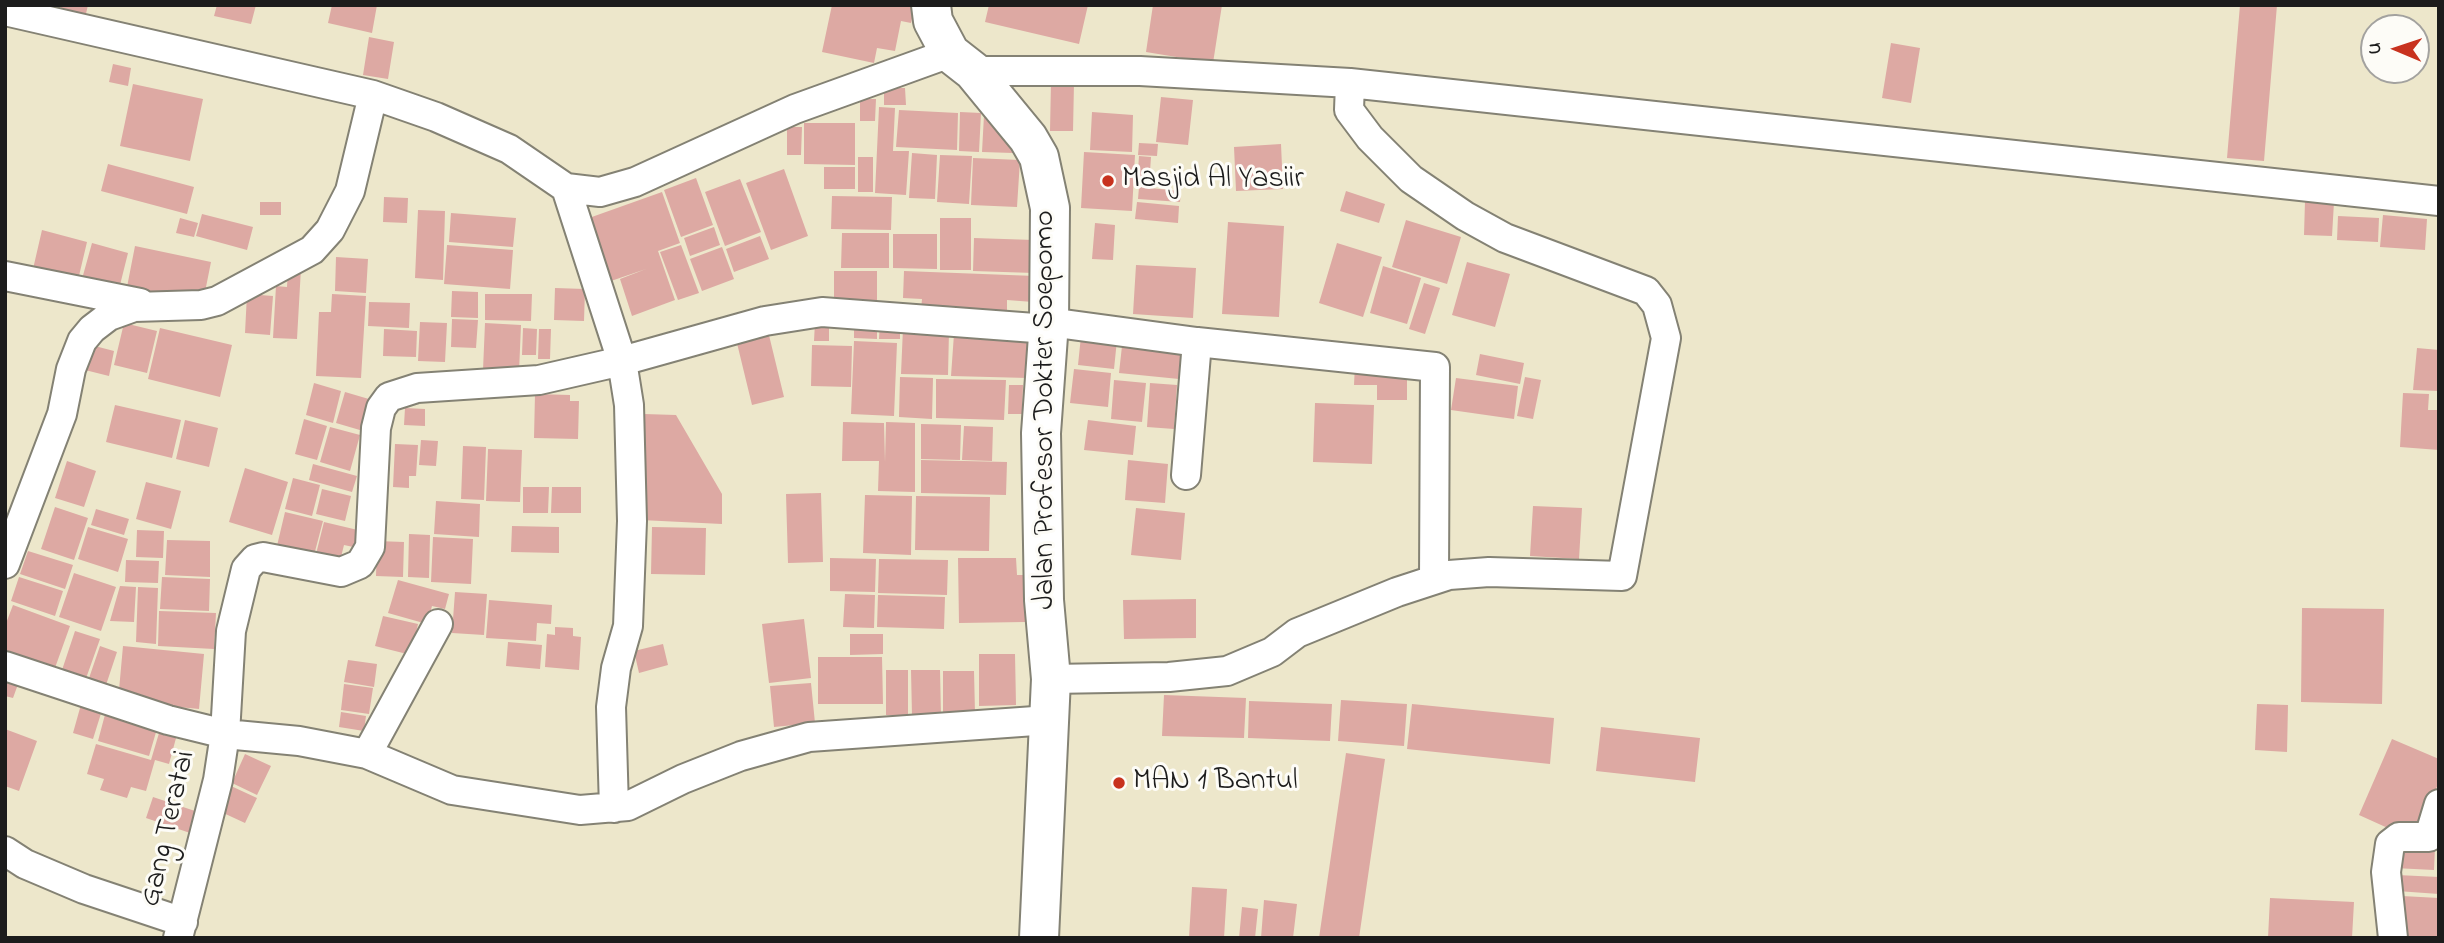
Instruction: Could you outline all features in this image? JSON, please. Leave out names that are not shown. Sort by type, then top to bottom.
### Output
[{"type":"main road","name":"Jalan Profesor Dokter Soepomo","points":[[931,5],[933,20],[961,62],[1019,124],[1039,157],[1050,208],[1048,326],[1041,433],[1041,520],[1051,679],[1039,938]]},
{"type":"street","points":[[5,11],[373,95],[509,149],[566,188],[600,192],[635,182],[795,109],[961,62],[1350,83],[2439,201]]},
{"type":"street","points":[[1051,679],[1169,677],[1227,671],[1272,652],[1297,633],[1449,575],[1489,572],[1622,576],[1666,338],[1665,324],[1657,305],[1646,291],[1505,238],[1411,179],[1370,138],[1349,110],[1350,83]]},
{"type":"street","points":[[5,276],[150,305],[201,305],[217,301],[312,250],[330,230],[350,191],[373,95]]},
{"type":"street","points":[[566,188],[622,361],[629,405],[632,521],[628,626],[616,668],[611,707],[614,808]]},
{"type":"street","points":[[5,564],[62,414],[71,369],[82,341],[109,316],[150,305]]},
{"type":"street","points":[[622,361],[765,321],[822,312],[1048,326],[1434,367],[1434,579]]},
{"type":"street","points":[[1186,475],[1197,342]]},
{"type":"street","name":"Gang Teratai","points":[[180,930],[218,780],[225,734],[231,631],[246,569],[255,559],[263,557],[341,572],[360,564],[370,547],[376,428],[384,401],[396,393],[417,388],[539,380],[622,361]]},
{"type":"street","points":[[367,754],[438,624]]},
{"type":"street","points":[[5,666],[168,720],[225,734],[299,741],[367,754],[452,790],[580,810],[628,806],[683,779],[741,756],[809,737],[1049,720]]},
{"type":"street","points":[[2393,938],[2386,872],[2390,844],[2399,837],[2429,837],[2439,804]]},
{"type":"street","points":[[5,851],[25,864],[180,930]]},
{"type":"building","points":[[61,5],[88,5],[85,18],[60,12]]},
{"type":"building","points":[[217,5],[256,5],[251,24],[214,16]]},
{"type":"building","points":[[332,5],[377,5],[372,33],[328,23]]},
{"type":"building","points":[[832,5],[915,5],[911,23],[901,21],[895,51],[877,48],[874,63],[822,52]]},
{"type":"building","points":[[989,5],[1088,5],[1079,44],[985,22]]},
{"type":"building","points":[[1153,5],[1222,5],[1213,63],[1146,52]]},
{"type":"building","points":[[2240,5],[2277,5],[2264,161],[2227,158]]},
{"type":"building","points":[[369,37],[394,42],[388,79],[363,75]]},
{"type":"building","points":[[1891,43],[1920,48],[1911,103],[1882,98]]},
{"type":"building","points":[[113,64],[131,68],[128,86],[109,82]]},
{"type":"building","points":[[1051,82],[1074,83],[1073,131],[1050,131]]},
{"type":"building","points":[[133,84],[203,99],[190,161],[120,146]]},
{"type":"building","points":[[884,88],[905,88],[906,105],[884,105]]},
{"type":"building","points":[[1161,97],[1193,100],[1188,145],[1156,142]]},
{"type":"building","points":[[860,99],[876,99],[875,121],[860,121]]},
{"type":"building","points":[[879,107],[895,108],[893,151],[909,151],[906,195],[875,193]]},
{"type":"building","points":[[899,110],[958,113],[957,150],[896,147]]},
{"type":"building","points":[[960,112],[981,113],[979,152],[959,151]]},
{"type":"building","points":[[1092,112],[1133,115],[1132,152],[1090,150]]},
{"type":"building","points":[[984,115],[999,116],[1014,133],[1013,153],[982,152]]},
{"type":"building","points":[[804,123],[855,123],[855,165],[804,164]]},
{"type":"building","points":[[787,127],[802,127],[801,155],[787,155]]},
{"type":"building","points":[[1139,143],[1158,144],[1157,156],[1138,155]]},
{"type":"building","points":[[1281,144],[1283,189],[1236,191],[1234,147]]},
{"type":"building","name":"Masjid Al Yasiir","points":[[1084,152],[1135,155],[1132,211],[1081,208]]},
{"type":"building","points":[[912,153],[937,155],[935,199],[909,198]]},
{"type":"building","points":[[940,155],[972,156],[969,204],[937,202]]},
{"type":"building","points":[[1139,156],[1151,157],[1149,186],[1137,185]]},
{"type":"building","points":[[858,157],[873,157],[873,192],[858,192]]},
{"type":"building","points":[[973,158],[1020,160],[1017,207],[971,205]]},
{"type":"building","points":[[108,164],[194,187],[187,214],[101,191]]},
{"type":"building","points":[[824,167],[855,167],[855,189],[824,189]]},
{"type":"building","points":[[784,169],[808,236],[771,250],[746,183]]},
{"type":"building","points":[[696,178],[713,225],[681,237],[664,190]]},
{"type":"building","points":[[740,179],[761,232],[725,246],[705,192]]},
{"type":"building","points":[[1139,187],[1181,191],[1180,202],[1138,199]]},
{"type":"building","points":[[1346,191],[1385,204],[1379,223],[1340,211]]},
{"type":"building","points":[[662,192],[680,243],[658,251],[675,300],[632,316],[620,279],[646,269],[611,281],[589,218]]},
{"type":"building","points":[[832,196],[892,197],[891,230],[831,229]]},
{"type":"building","points":[[384,197],[408,198],[407,223],[383,222]]},
{"type":"building","points":[[2305,201],[2334,202],[2332,236],[2304,235]]},
{"type":"building","points":[[260,202],[281,202],[281,215],[260,215]]},
{"type":"building","points":[[1137,202],[1179,206],[1178,223],[1135,219]]},
{"type":"building","points":[[418,210],[445,211],[443,280],[415,278]]},
{"type":"building","points":[[451,213],[516,218],[513,247],[449,242]]},
{"type":"building","points":[[202,214],[253,227],[247,250],[196,236]]},
{"type":"building","points":[[2383,215],[2427,219],[2425,250],[2380,247]]},
{"type":"building","points":[[2338,216],[2379,218],[2378,242],[2337,240]]},
{"type":"building","points":[[180,218],[198,223],[194,237],[176,233]]},
{"type":"building","points":[[940,218],[971,218],[971,270],[940,270]]},
{"type":"building","points":[[1406,220],[1461,237],[1447,284],[1392,267]]},
{"type":"building","points":[[1228,222],[1284,226],[1279,317],[1222,314]]},
{"type":"building","points":[[1095,223],[1115,225],[1113,260],[1092,259]]},
{"type":"building","points":[[714,227],[720,245],[690,256],[684,238]]},
{"type":"building","points":[[42,230],[87,242],[78,280],[33,269]]},
{"type":"building","points":[[842,233],[889,233],[889,268],[841,268]]},
{"type":"building","points":[[893,234],[937,234],[937,269],[893,268]]},
{"type":"building","points":[[760,236],[769,259],[734,272],[726,249]]},
{"type":"building","points":[[974,238],[1034,240],[1034,273],[973,271]]},
{"type":"building","points":[[92,243],[128,253],[119,289],[82,279]]},
{"type":"building","points":[[1337,243],[1382,257],[1363,317],[1319,303]]},
{"type":"building","points":[[447,245],[513,250],[510,289],[444,284]]},
{"type":"building","points":[[681,245],[699,293],[678,300],[660,252]]},
{"type":"building","points":[[135,246],[211,262],[203,302],[127,287]]},
{"type":"building","points":[[722,247],[734,279],[702,291],[690,259]]},
{"type":"building","points":[[336,257],[368,259],[366,293],[335,291]]},
{"type":"building","points":[[1467,262],[1510,274],[1495,327],[1452,315]]},
{"type":"building","points":[[1136,265],[1196,268],[1193,318],[1133,314]]},
{"type":"building","points":[[1383,266],[1421,278],[1407,324],[1370,313]]},
{"type":"building","points":[[288,268],[301,268],[297,339],[273,338],[276,286],[287,287]]},
{"type":"building","points":[[834,271],[877,271],[877,308],[834,307]]},
{"type":"building","points":[[904,271],[1035,276],[1033,302],[1007,300],[1007,314],[921,310],[922,299],[903,298]]},
{"type":"building","points":[[1424,283],[1440,288],[1425,334],[1409,329]]},
{"type":"building","points":[[555,288],[585,289],[584,321],[554,320]]},
{"type":"building","points":[[452,291],[478,292],[478,318],[451,317]]},
{"type":"building","points":[[247,294],[273,296],[270,335],[245,333]]},
{"type":"building","points":[[332,294],[366,296],[361,378],[316,376],[319,312],[331,312]]},
{"type":"building","points":[[485,294],[532,294],[531,321],[485,320]]},
{"type":"building","points":[[369,302],[410,303],[409,328],[368,326]]},
{"type":"building","points":[[452,319],[478,320],[476,348],[451,347]]},
{"type":"building","points":[[880,320],[900,324],[900,339],[879,339]]},
{"type":"building","points":[[420,322],[447,323],[445,362],[418,361]]},
{"type":"building","points":[[815,322],[829,322],[829,341],[814,341]]},
{"type":"building","points":[[854,322],[877,322],[877,339],[854,338]]},
{"type":"building","points":[[124,323],[157,331],[147,373],[114,365]]},
{"type":"building","points":[[485,323],[521,325],[519,372],[483,370]]},
{"type":"building","points":[[767,327],[784,397],[752,405],[735,335]]},
{"type":"building","points":[[160,328],[232,345],[220,397],[148,379]]},
{"type":"building","points":[[523,328],[537,329],[536,355],[522,355]]},
{"type":"building","points":[[903,328],[949,331],[948,375],[901,374]]},
{"type":"building","points":[[384,329],[417,331],[416,357],[383,356]]},
{"type":"building","points":[[539,329],[551,329],[550,359],[538,359]]},
{"type":"building","points":[[954,334],[1031,335],[1028,378],[951,376]]},
{"type":"building","points":[[1081,336],[1117,340],[1114,369],[1078,365]]},
{"type":"building","points":[[854,341],[897,343],[894,416],[851,414]]},
{"type":"building","points":[[91,345],[114,351],[109,376],[85,370]]},
{"type":"building","points":[[812,345],[852,346],[851,387],[811,386]]},
{"type":"building","points":[[1122,346],[1182,352],[1179,379],[1119,373]]},
{"type":"building","points":[[2417,348],[2439,350],[2439,391],[2413,390]]},
{"type":"building","points":[[1480,354],[1524,363],[1520,384],[1476,375]]},
{"type":"building","points":[[1355,364],[1407,365],[1407,400],[1377,400],[1377,385],[1354,385]]},
{"type":"building","points":[[1074,369],[1111,373],[1108,407],[1070,403]]},
{"type":"building","points":[[900,377],[933,378],[932,419],[899,417]]},
{"type":"building","points":[[1525,377],[1541,380],[1533,419],[1517,416]]},
{"type":"building","points":[[1456,378],[1518,386],[1514,419],[1451,410]]},
{"type":"building","points":[[936,379],[1006,380],[1004,420],[936,418]]},
{"type":"building","points":[[1114,380],[1146,383],[1142,422],[1111,419]]},
{"type":"building","points":[[314,383],[341,391],[333,423],[306,415]]},
{"type":"building","points":[[1150,383],[1177,385],[1174,429],[1147,427]]},
{"type":"building","points":[[1009,385],[1023,385],[1022,414],[1008,414]]},
{"type":"building","points":[[345,392],[379,402],[370,433],[336,423]]},
{"type":"building","points":[[2403,393],[2429,394],[2428,410],[2439,410],[2439,450],[2400,447]]},
{"type":"building","points":[[535,394],[570,395],[570,401],[579,401],[578,439],[534,438]]},
{"type":"building","points":[[1315,403],[1374,405],[1372,464],[1313,462]]},
{"type":"building","points":[[115,405],[181,420],[172,458],[106,442]]},
{"type":"building","points":[[405,408],[425,409],[425,426],[404,425]]},
{"type":"building","points":[[644,414],[676,415],[722,494],[722,524],[641,520]]},
{"type":"building","points":[[304,419],[327,426],[317,460],[295,454]]},
{"type":"building","points":[[185,420],[218,428],[209,467],[176,459]]},
{"type":"building","points":[[1088,420],[1136,426],[1133,455],[1084,450]]},
{"type":"building","points":[[843,422],[884,423],[885,462],[886,422],[915,423],[915,492],[878,491],[879,461],[842,461]]},
{"type":"building","points":[[921,424],[961,425],[960,460],[921,459]]},
{"type":"building","points":[[964,426],[993,427],[992,461],[962,460]]},
{"type":"building","points":[[330,427],[360,435],[350,471],[320,462]]},
{"type":"building","points":[[421,440],[438,441],[436,466],[419,465]]},
{"type":"building","points":[[395,444],[418,445],[416,476],[409,476],[409,488],[393,487]]},
{"type":"building","points":[[463,446],[486,447],[484,500],[461,499]]},
{"type":"building","points":[[488,449],[522,450],[520,502],[486,501]]},
{"type":"building","points":[[921,460],[1007,462],[1006,495],[921,493]]},
{"type":"building","points":[[1128,460],[1168,464],[1165,503],[1125,500]]},
{"type":"building","points":[[67,461],[96,471],[84,507],[55,498]]},
{"type":"building","points":[[313,464],[357,476],[352,492],[309,480]]},
{"type":"building","points":[[245,468],[288,482],[272,535],[229,522]]},
{"type":"building","points":[[293,478],[320,485],[312,516],[285,509]]},
{"type":"building","points":[[146,482],[181,491],[171,529],[136,519]]},
{"type":"building","points":[[523,487],[549,487],[548,513],[523,513]]},
{"type":"building","points":[[552,487],[581,487],[581,513],[551,513]]},
{"type":"building","points":[[322,489],[351,496],[345,521],[316,514]]},
{"type":"building","points":[[821,493],[823,562],[788,563],[786,494]]},
{"type":"building","points":[[865,495],[912,496],[911,555],[863,553]]},
{"type":"building","points":[[916,496],[990,497],[989,551],[915,550]]},
{"type":"building","points":[[436,501],[480,504],[479,537],[434,534]]},
{"type":"building","points":[[1533,506],[1582,508],[1579,559],[1530,556]]},
{"type":"building","points":[[55,507],[88,518],[74,560],[41,549]]},
{"type":"building","points":[[1136,508],[1185,513],[1181,560],[1131,555]]},
{"type":"building","points":[[96,509],[129,519],[124,535],[91,525]]},
{"type":"building","points":[[285,512],[323,521],[313,559],[276,550]]},
{"type":"building","points":[[324,522],[362,531],[358,548],[344,545],[339,565],[315,558]]},
{"type":"building","points":[[512,526],[559,527],[559,553],[511,552]]},
{"type":"building","points":[[88,527],[128,539],[118,572],[78,559]]},
{"type":"building","points":[[652,527],[706,528],[705,575],[651,574]]},
{"type":"building","points":[[137,530],[164,531],[163,558],[136,557]]},
{"type":"building","points":[[409,534],[430,535],[429,578],[408,577]]},
{"type":"building","points":[[433,537],[473,539],[471,584],[431,582]]},
{"type":"building","points":[[167,540],[210,541],[210,577],[165,575]]},
{"type":"building","points":[[377,541],[404,542],[403,577],[376,576]]},
{"type":"building","points":[[28,551],[73,565],[65,589],[20,574]]},
{"type":"building","points":[[830,558],[876,559],[875,592],[830,591]]},
{"type":"building","points":[[958,558],[1016,558],[1017,575],[1025,575],[1025,622],[959,623]]},
{"type":"building","points":[[879,559],[948,560],[947,595],[878,593]]},
{"type":"building","points":[[126,560],[159,561],[158,583],[125,582]]},
{"type":"building","points":[[74,573],[116,587],[101,631],[59,617]]},
{"type":"building","points":[[19,577],[63,591],[55,616],[11,601]]},
{"type":"building","points":[[162,577],[210,579],[209,611],[160,609]]},
{"type":"building","points":[[398,580],[449,594],[445,609],[432,606],[427,624],[388,613]]},
{"type":"building","points":[[120,586],[136,587],[134,622],[110,621]]},
{"type":"building","points":[[138,587],[158,588],[156,644],[136,642]]},
{"type":"building","points":[[455,592],[487,594],[484,635],[452,633]]},
{"type":"building","points":[[845,594],[875,595],[874,628],[843,627]]},
{"type":"building","points":[[878,595],[945,597],[944,629],[877,627]]},
{"type":"building","points":[[1196,599],[1196,638],[1124,639],[1123,600]]},
{"type":"building","points":[[489,600],[552,605],[551,624],[537,623],[536,641],[486,638]]},
{"type":"building","points":[[13,605],[70,626],[51,679],[5,662],[5,626]]},
{"type":"building","points":[[2302,608],[2384,609],[2382,704],[2301,702]]},
{"type":"building","points":[[159,611],[216,613],[214,649],[158,646]]},
{"type":"building","points":[[383,616],[418,624],[411,655],[375,646]]},
{"type":"building","points":[[804,619],[811,678],[769,683],[762,624]]},
{"type":"building","points":[[555,627],[573,628],[573,636],[581,637],[579,670],[545,667],[547,634],[555,635]]},
{"type":"building","points":[[75,631],[100,639],[84,684],[60,676]]},
{"type":"building","points":[[850,634],[883,634],[883,654],[850,655]]},
{"type":"building","points":[[508,642],[542,645],[540,669],[506,666]]},
{"type":"building","points":[[663,644],[668,665],[639,673],[634,651]]},
{"type":"building","points":[[100,646],[117,652],[104,691],[87,684]]},
{"type":"building","points":[[123,646],[204,654],[199,709],[118,701]]},
{"type":"building","points":[[979,654],[1015,654],[1016,705],[979,706]]},
{"type":"building","points":[[818,657],[882,657],[883,704],[818,704]]},
{"type":"building","points":[[348,660],[377,664],[374,687],[344,682]]},
{"type":"building","points":[[886,670],[908,670],[908,716],[886,715]]},
{"type":"building","points":[[911,670],[940,670],[941,716],[912,716]]},
{"type":"building","points":[[5,671],[21,676],[13,698],[5,696]]},
{"type":"building","points":[[943,671],[974,671],[975,713],[943,713]]},
{"type":"building","points":[[811,683],[815,723],[774,727],[770,686]]},
{"type":"building","points":[[344,684],[373,688],[369,714],[341,710]]},
{"type":"building","points":[[1164,695],[1246,698],[1244,738],[1162,736]]},
{"type":"building","points":[[1341,700],[1407,704],[1404,746],[1338,741]]},
{"type":"building","points":[[82,701],[103,707],[93,739],[73,733]]},
{"type":"building","points":[[1249,701],[1332,704],[1330,741],[1248,738]]},
{"type":"building","points":[[1412,704],[1554,718],[1550,764],[1407,749]]},
{"type":"building","points":[[2257,704],[2288,705],[2287,752],[2255,750]]},
{"type":"building","points":[[107,707],[159,722],[149,756],[98,741]]},
{"type":"building","points":[[341,712],[366,716],[364,731],[339,727]]},
{"type":"building","points":[[162,723],[179,727],[169,764],[155,760],[146,791],[131,787],[127,798],[100,790],[104,779],[87,774],[96,744],[151,760]]},
{"type":"building","points":[[1601,727],[1700,738],[1695,782],[1596,771]]},
{"type":"building","points":[[5,729],[37,741],[19,791],[5,786]]},
{"type":"building","points":[[2392,739],[2439,759],[2439,782],[2417,831],[2401,834],[2359,815]]},
{"type":"building","points":[[1346,753],[1385,759],[1359,938],[1319,938]]},
{"type":"building","points":[[245,754],[271,766],[257,795],[232,783]]},
{"type":"building","points":[[231,786],[257,798],[245,823],[219,811]]},
{"type":"building","points":[[153,797],[201,813],[193,834],[146,818]]},
{"type":"building","points":[[2396,844],[2435,847],[2434,870],[2394,868]]},
{"type":"building","points":[[2397,875],[2439,877],[2439,894],[2397,891]]},
{"type":"building","points":[[1192,887],[1227,889],[1224,938],[1189,938]]},
{"type":"building","points":[[2402,896],[2439,898],[2439,938],[2401,938]]},
{"type":"building","points":[[2270,898],[2354,902],[2352,938],[2268,938]]},
{"type":"building","points":[[1264,900],[1297,904],[1293,938],[1261,938]]},
{"type":"building","points":[[1242,907],[1258,909],[1255,938],[1239,938]]},
{"type":"place","name":"Masjid Al Yasiir","points":[[1108,181]]},
{"type":"place","name":"MAN 1 Bantul","points":[[1119,783]]}]
